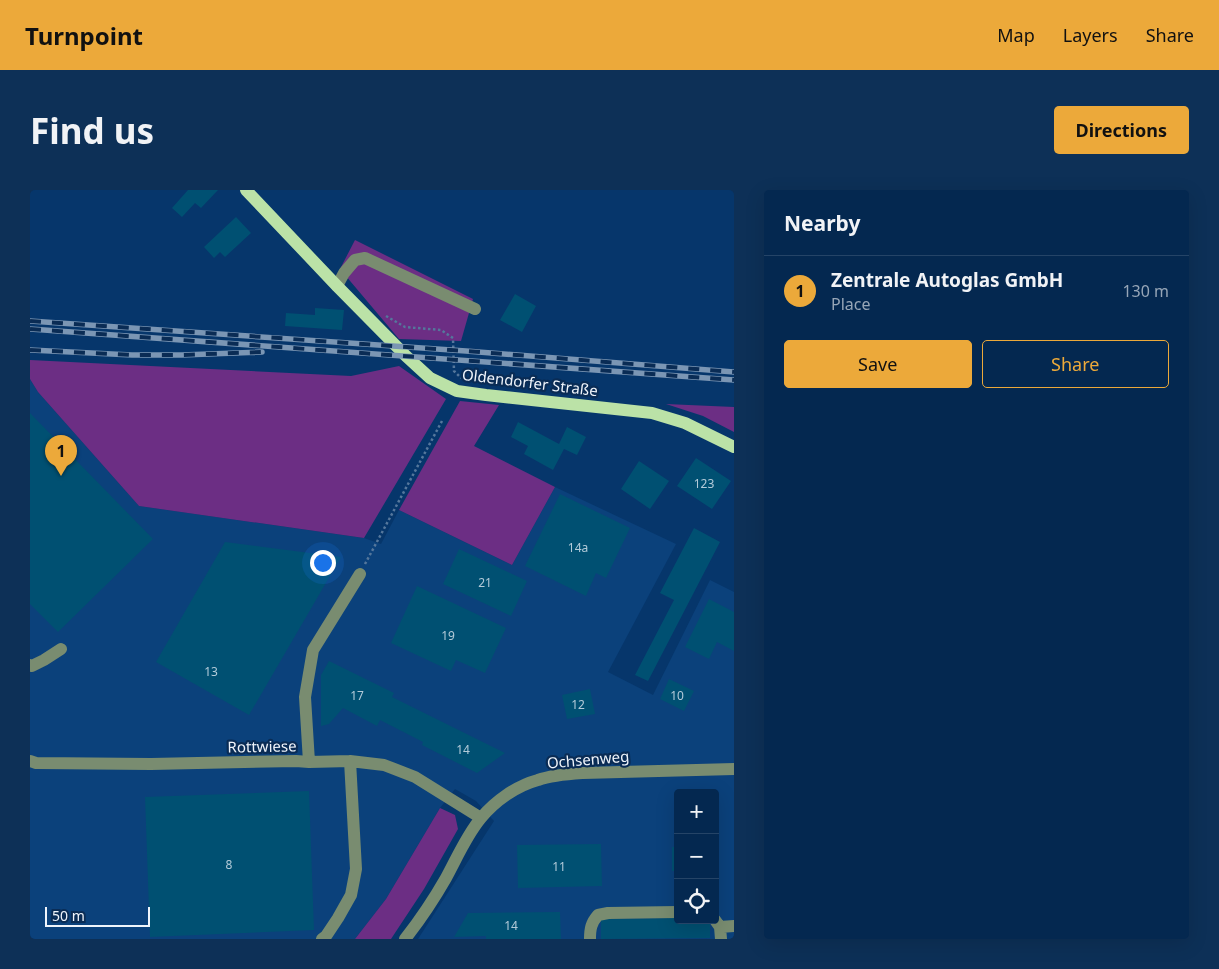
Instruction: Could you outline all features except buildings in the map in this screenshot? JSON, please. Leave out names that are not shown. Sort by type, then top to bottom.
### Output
[{"type":"main road","name":"Oldendorfer Straße","points":[[246,190],[337,286],[430,378],[457,391],[652,413],[685,423],[734,446]]},
{"type":"street","points":[[337,286],[344,273],[355,260],[365,258],[475,309]]},
{"type":"street","points":[[309,762],[305,697],[313,650],[360,574]]},
{"type":"street","points":[[30,665],[32,666],[44,660],[61,649]]},
{"type":"street","name":"Rottwiese","points":[[30,761],[36,763],[151,764],[350,761],[384,765],[415,777],[481,818]]},
{"type":"street","points":[[322,939],[338,918],[351,895],[356,869],[350,761]]},
{"type":"street","name":"Ochsenweg","points":[[405,939],[445,880],[469,835],[481,818],[505,796],[522,786],[538,780],[583,772],[734,769]]},
{"type":"street","points":[[590,939],[590,929],[598,915],[608,913],[674,912]]},
{"type":"street","points":[[719,929],[734,926]]},
{"type":"path","points":[[384,315],[405,327],[441,330],[452,338],[454,371],[462,378]]},
{"type":"path","points":[[360,574],[442,421]]},
{"type":"shaded area","points":[[355,240],[473,299],[461,341],[399,339],[340,269]]},
{"type":"shaded area","points":[[30,360],[351,376],[399,366],[446,399],[364,538],[139,506],[38,392],[30,379]]},
{"type":"shaded area","points":[[30,379],[38,392],[139,506],[364,538],[381,544],[399,510],[512,565],[555,487],[676,544],[608,672],[653,695],[710,580],[734,592],[734,939],[418,939],[494,821],[476,801],[455,789],[440,808],[386,899],[355,939],[30,939]]},
{"type":"shaded area","points":[[460,401],[499,405],[474,446],[555,487],[512,565],[399,510]]},
{"type":"shaded area","points":[[666,404],[734,407],[734,432],[703,416]]},
{"type":"shaded area","points":[[440,808],[455,815],[458,829],[424,889],[391,939],[355,939],[386,899]]},
{"type":"railway","points":[[30,321],[466,351],[734,372]]},
{"type":"railway","points":[[30,329],[734,380]]},
{"type":"railway","points":[[30,350],[132,355],[262,352]]},
{"type":"place","name":"Zentrale Autoglas GmbH","points":[[61,476]]}]
